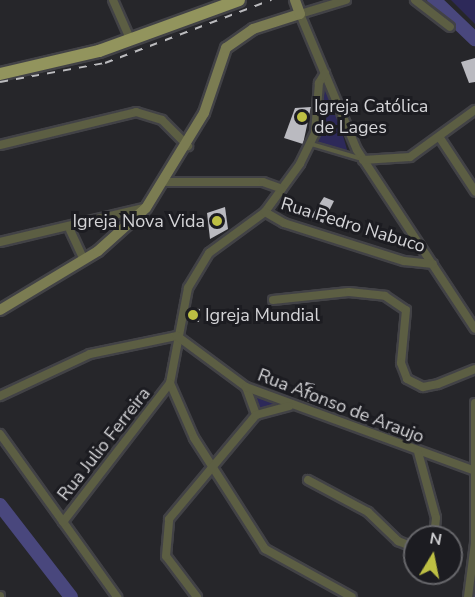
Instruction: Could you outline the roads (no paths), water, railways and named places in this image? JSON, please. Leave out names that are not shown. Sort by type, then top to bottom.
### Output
[{"type":"main road","points":[[0,74],[131,41],[239,0]]},
{"type":"street","points":[[113,0],[131,41]]},
{"type":"street","points":[[295,0],[363,160],[475,329]]},
{"type":"street","points":[[0,309],[84,260],[146,208],[167,182],[188,146],[225,48],[253,29],[346,0]]},
{"type":"street","points":[[415,0],[450,27]]},
{"type":"street","points":[[325,73],[311,144],[282,189],[265,212],[219,244],[198,268],[177,336],[170,383],[213,468],[272,556],[352,597]]},
{"type":"street","points":[[363,160],[401,160],[440,138],[475,110]]},
{"type":"street","points":[[0,145],[136,112],[162,120],[188,146]]},
{"type":"street","points":[[440,138],[475,191]]},
{"type":"street","points":[[167,182],[263,182],[282,189]]},
{"type":"street","points":[[0,242],[70,230],[146,208]]},
{"type":"street","name":"Rua Pedro Nabuco","points":[[265,212],[284,223],[393,257],[433,264]]},
{"type":"street","points":[[70,230],[84,260]]},
{"type":"street","points":[[273,300],[350,292],[385,296],[406,310],[401,363],[407,380],[423,387],[438,384],[475,369]]},
{"type":"street","points":[[0,396],[90,354],[177,336]]},
{"type":"street","name":"Rua Afonso de Araujo","points":[[177,336],[246,387],[289,406],[473,470]]},
{"type":"street","name":"Rua Julio Ferreira","points":[[63,522],[170,383]]},
{"type":"street","points":[[246,387],[256,415]]},
{"type":"street","points":[[468,597],[475,543],[473,470],[475,403]]},
{"type":"street","points":[[197,597],[170,564],[164,535],[177,506],[213,468],[256,415],[289,406]]},
{"type":"street","points":[[0,434],[117,597]]},
{"type":"street","points":[[418,452],[436,518],[435,525]]},
{"type":"street","points":[[308,480],[368,512],[403,543]]},
{"type":"lane","points":[[311,144],[363,160]]},
{"type":"waterway","points":[[434,0],[475,39]]},
{"type":"waterway","points":[[0,505],[71,597]]},
{"type":"waterway","points":[[472,597],[475,581]]},
{"type":"railway","points":[[0,82],[105,63],[271,0]]},
{"type":"place","name":"Igreja Católica de Lages","points":[[302,117]]},
{"type":"place","name":"Igreja Nova Vida","points":[[217,221]]},
{"type":"place","name":"Igreja Mundial","points":[[193,315]]}]
